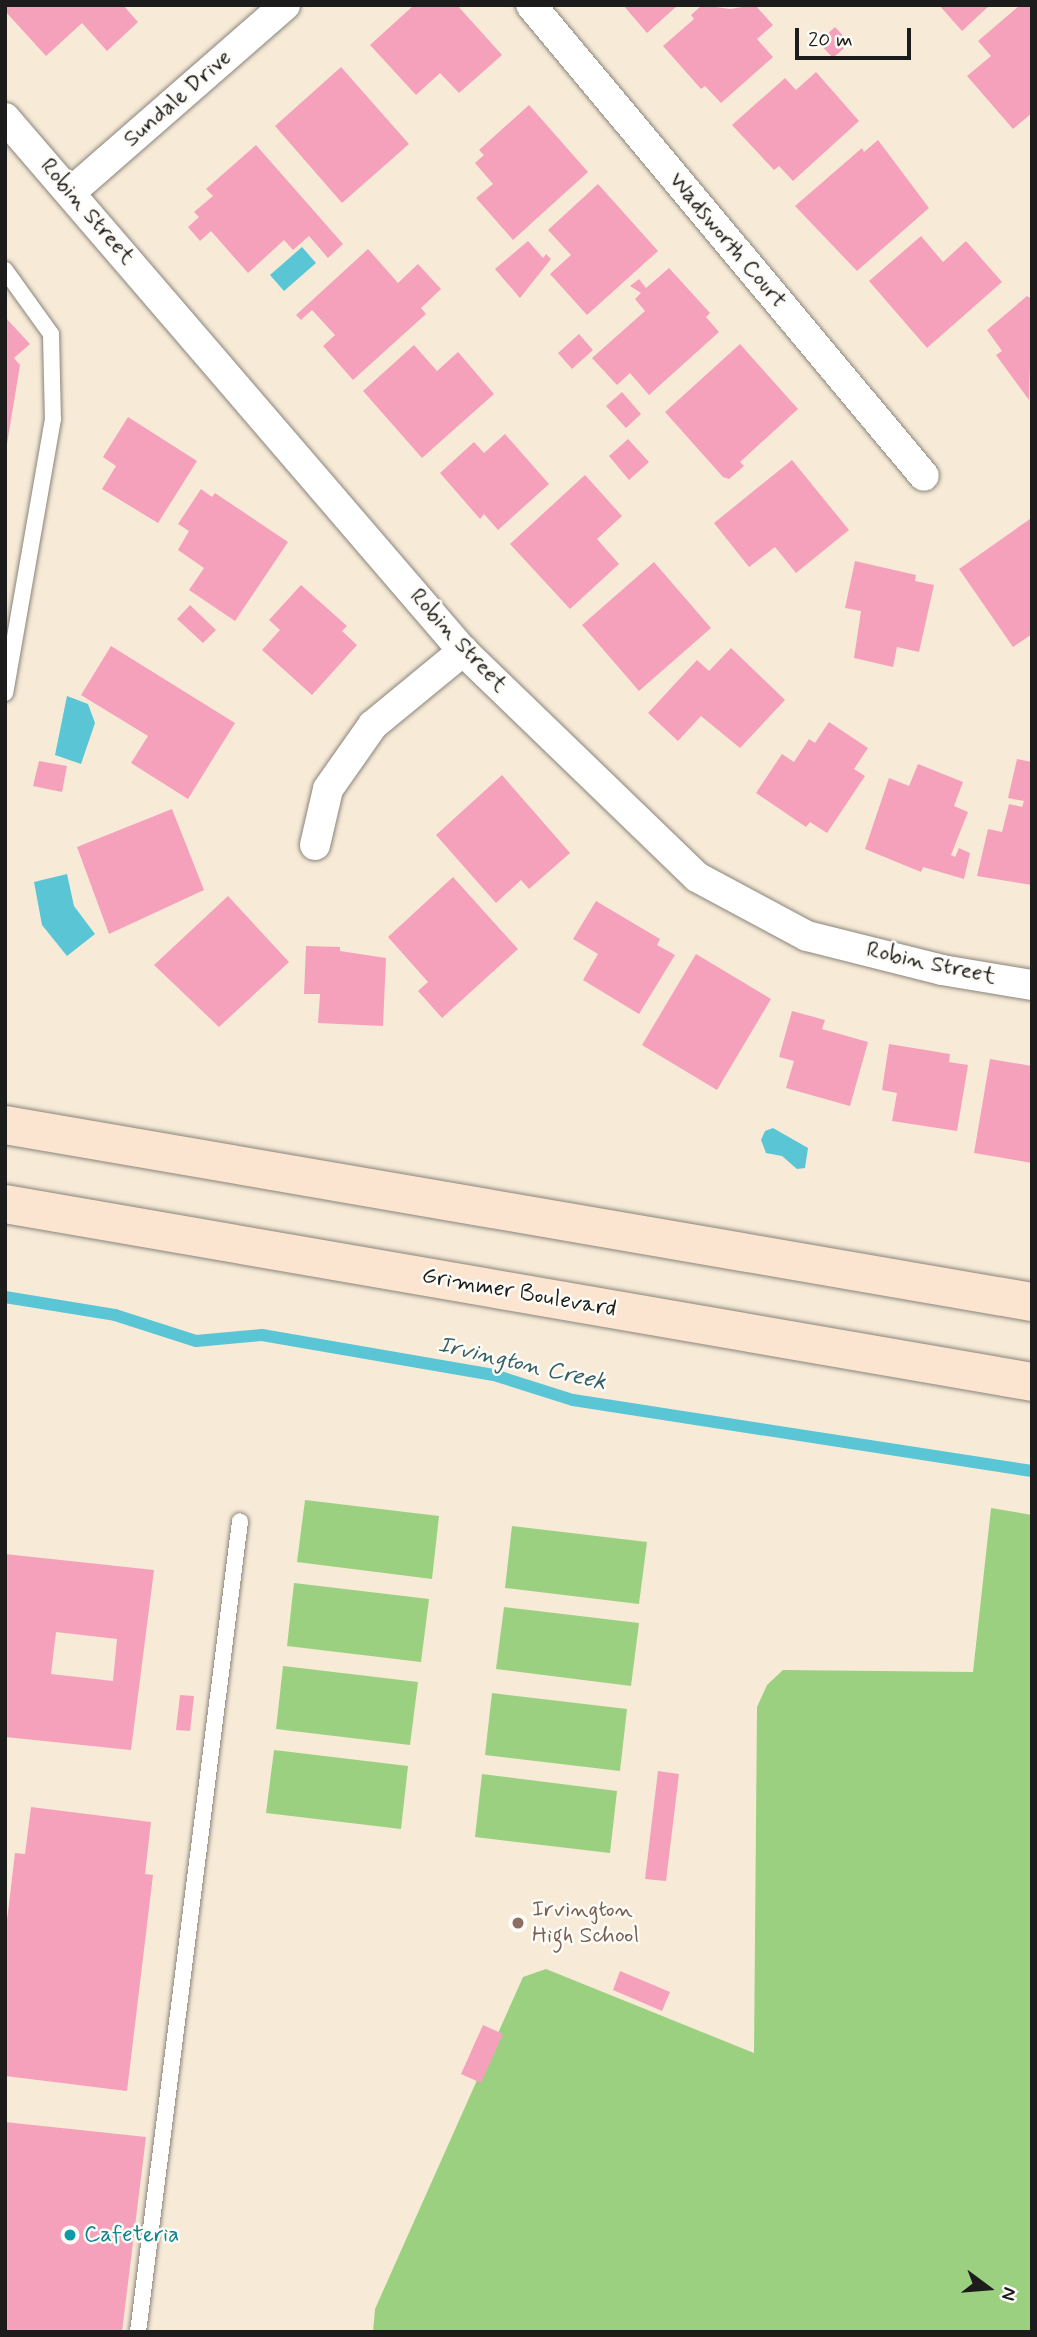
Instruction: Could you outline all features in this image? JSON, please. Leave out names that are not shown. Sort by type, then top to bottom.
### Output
[{"type":"main road","points":[[5,1125],[1032,1301]]},
{"type":"main road","name":"Grimmer Boulevard","points":[[5,1204],[1032,1382]]},
{"type":"street","name":"Sundale Drive","points":[[71,192],[285,5]]},
{"type":"street","name":"Wadsworth Court","points":[[531,5],[924,476]]},
{"type":"street","name":"Robin Street","points":[[5,118],[463,651],[697,877],[807,936],[942,970],[1032,985]]},
{"type":"street","points":[[315,845],[328,789],[373,725],[463,651]]},
{"type":"lane","points":[[5,270],[51,334],[53,419],[5,693]]},
{"type":"lane","points":[[138,2332],[240,1521]]},
{"type":"green space","points":[[305,1500],[439,1516],[432,1579],[297,1562]]},
{"type":"green space","points":[[991,1508],[1032,1515],[1032,2332],[373,2332],[375,2309],[523,1977],[546,1969],[754,2053],[757,1707],[767,1685],[783,1670],[973,1672]]},
{"type":"green space","points":[[512,1526],[647,1542],[639,1604],[505,1588]]},
{"type":"green space","points":[[294,1583],[429,1599],[421,1662],[287,1646]]},
{"type":"green space","points":[[504,1607],[639,1623],[631,1686],[496,1669]]},
{"type":"green space","points":[[283,1666],[418,1682],[410,1745],[276,1729]]},
{"type":"green space","points":[[492,1693],[627,1709],[620,1771],[485,1755]]},
{"type":"green space","points":[[274,1750],[408,1766],[401,1829],[266,1813]]},
{"type":"green space","points":[[482,1774],[617,1791],[610,1853],[475,1837]]},
{"type":"water","points":[[302,247],[316,263],[284,291],[270,275]]},
{"type":"water","points":[[67,696],[88,704],[95,723],[81,764],[55,755]]},
{"type":"water","points":[[67,874],[74,906],[95,934],[67,956],[42,925],[34,882]]},
{"type":"water","points":[[773,1128],[808,1148],[805,1168],[797,1169],[782,1156],[766,1153],[761,1140],[765,1131]]},
{"type":"building","points":[[5,5],[123,5],[138,22],[107,51],[82,23],[46,56],[5,11]]},
{"type":"building","points":[[414,5],[457,5],[502,55],[459,93],[440,73],[416,95],[370,45]]},
{"type":"building","points":[[623,5],[678,5],[647,33]]},
{"type":"building","points":[[702,5],[730,9],[755,5],[773,25],[757,39],[773,57],[721,103],[705,86],[701,89],[663,46],[694,19],[691,15]]},
{"type":"building","points":[[939,5],[990,5],[962,31]]},
{"type":"building","points":[[1020,5],[1032,5],[1032,113],[1013,129],[967,76],[991,56],[978,41]]},
{"type":"building","points":[[835,27],[850,43],[833,58],[818,42]]},
{"type":"building","points":[[341,67],[409,144],[342,203],[275,126]]},
{"type":"building","points":[[816,72],[859,121],[793,181],[779,166],[774,170],[732,125],[785,78],[796,90]]},
{"type":"building","points":[[529,105],[588,172],[513,240],[476,198],[493,184],[475,163],[484,155],[479,150]]},
{"type":"building","points":[[878,140],[929,208],[857,271],[795,206],[862,148],[864,152]]},
{"type":"building","points":[[256,145],[343,244],[328,258],[309,236],[293,250],[284,240],[248,273],[211,231],[200,241],[188,227],[199,217],[194,212],[213,196],[206,189]]},
{"type":"building","points":[[598,184],[658,251],[587,315],[550,274],[571,255],[548,230]]},
{"type":"building","points":[[921,236],[943,262],[966,241],[1002,282],[927,348],[869,281]]},
{"type":"building","points":[[528,241],[543,258],[546,254],[551,259],[520,298],[495,269]]},
{"type":"building","points":[[368,249],[398,283],[418,264],[441,289],[421,308],[426,314],[353,380],[323,346],[335,335],[312,310],[301,320],[296,315]]},
{"type":"building","points":[[669,268],[710,313],[706,317],[719,332],[649,395],[630,373],[617,385],[592,358],[645,311],[635,299],[641,293],[630,286],[639,279],[646,288]]},
{"type":"building","points":[[1027,296],[1032,299],[1029,400],[996,355],[1002,351],[987,330]]},
{"type":"building","points":[[5,317],[30,344],[14,358],[20,365],[7,444]]},
{"type":"building","points":[[579,334],[593,350],[572,369],[558,353]]},
{"type":"building","points":[[740,344],[798,409],[740,462],[744,466],[729,479],[723,477],[665,412]]},
{"type":"building","points":[[414,345],[437,371],[458,352],[494,394],[422,458],[363,391]]},
{"type":"building","points":[[622,392],[641,414],[626,428],[606,406]]},
{"type":"building","points":[[128,417],[197,461],[158,523],[102,489],[116,466],[103,457]]},
{"type":"building","points":[[505,434],[549,484],[498,530],[484,514],[480,519],[440,473],[474,442],[484,453]]},
{"type":"building","points":[[628,439],[649,462],[629,480],[609,456]]},
{"type":"building","points":[[792,460],[849,530],[796,573],[775,547],[749,567],[714,523]]},
{"type":"building","points":[[585,475],[622,516],[597,539],[619,564],[570,609],[510,544]]},
{"type":"building","points":[[201,489],[212,497],[215,493],[288,542],[235,621],[189,590],[204,568],[178,550],[189,531],[178,524]]},
{"type":"building","points":[[1030,519],[1032,634],[1013,647],[959,569]]},
{"type":"building","points":[[855,561],[916,575],[915,581],[934,585],[919,652],[897,647],[893,667],[854,658],[861,611],[845,608]]},
{"type":"building","points":[[654,562],[711,628],[639,691],[582,625]]},
{"type":"building","points":[[301,585],[347,626],[342,631],[357,645],[312,695],[262,650],[280,630],[269,620]]},
{"type":"building","points":[[190,605],[216,630],[203,643],[177,619]]},
{"type":"building","points":[[111,646],[235,723],[188,799],[131,763],[148,736],[81,695]]},
{"type":"building","points":[[731,648],[785,700],[740,748],[701,716],[678,741],[648,713],[697,660],[709,671]]},
{"type":"building","points":[[829,722],[868,748],[854,769],[865,776],[827,833],[810,822],[806,827],[756,793],[782,754],[794,762],[809,739],[815,743]]},
{"type":"building","points":[[1017,759],[1032,762],[1032,885],[977,876],[988,829],[1002,832],[1009,804],[1022,807],[1024,801],[1008,798]]},
{"type":"building","points":[[39,761],[67,766],[62,792],[33,786]]},
{"type":"building","points":[[918,764],[963,782],[954,806],[968,812],[951,855],[955,857],[959,848],[970,853],[964,879],[923,867],[921,872],[865,849],[889,778],[909,786]]},
{"type":"building","points":[[502,775],[570,853],[529,889],[521,880],[496,903],[436,835]]},
{"type":"building","points":[[172,809],[204,890],[109,934],[77,847]]},
{"type":"building","points":[[453,877],[518,949],[442,1018],[418,991],[428,982],[388,937]]},
{"type":"building","points":[[228,896],[289,962],[219,1027],[154,965]]},
{"type":"building","points":[[596,901],[660,939],[657,945],[675,955],[639,1014],[583,980],[598,954],[573,939]]},
{"type":"building","points":[[306,946],[340,947],[340,951],[386,958],[383,1026],[318,1023],[320,994],[304,994]]},
{"type":"building","points":[[696,954],[771,999],[717,1090],[642,1045]]},
{"type":"building","points":[[792,1011],[825,1020],[822,1029],[868,1042],[850,1106],[786,1088],[794,1061],[779,1057]]},
{"type":"building","points":[[889,1044],[950,1054],[949,1062],[968,1065],[957,1131],[892,1121],[897,1093],[882,1090]]},
{"type":"building","points":[[990,1059],[1032,1066],[1032,1163],[974,1153]]},
{"type":"building","points":[[5,1554],[154,1570],[131,1750],[5,1737]],"holes":[[[56,1632],[117,1639],[113,1681],[51,1674]]]},
{"type":"building","points":[[180,1695],[194,1696],[190,1731],[176,1730]]},
{"type":"building","points":[[658,1771],[679,1774],[666,1881],[645,1879]]},
{"type":"building","points":[[31,1807],[151,1822],[145,1874],[153,1875],[127,2091],[5,2076],[5,1937],[15,1853],[25,1854]]},
{"type":"building","points":[[620,1971],[670,1992],[662,2011],[613,1990]]},
{"type":"building","points":[[483,2025],[503,2034],[481,2083],[461,2074]]},
{"type":"building","name":"Cafeteria","points":[[5,2122],[146,2137],[122,2332],[5,2332]]},
{"type":"waterway","name":"Irvington Creek","points":[[5,1297],[115,1315],[196,1341],[262,1335],[494,1375],[573,1400],[1032,1471]]},
{"type":"place","name":"Irvington High School","points":[[518,1923]]},
{"type":"place","name":"Cafeteria","points":[[70,2235]]}]
